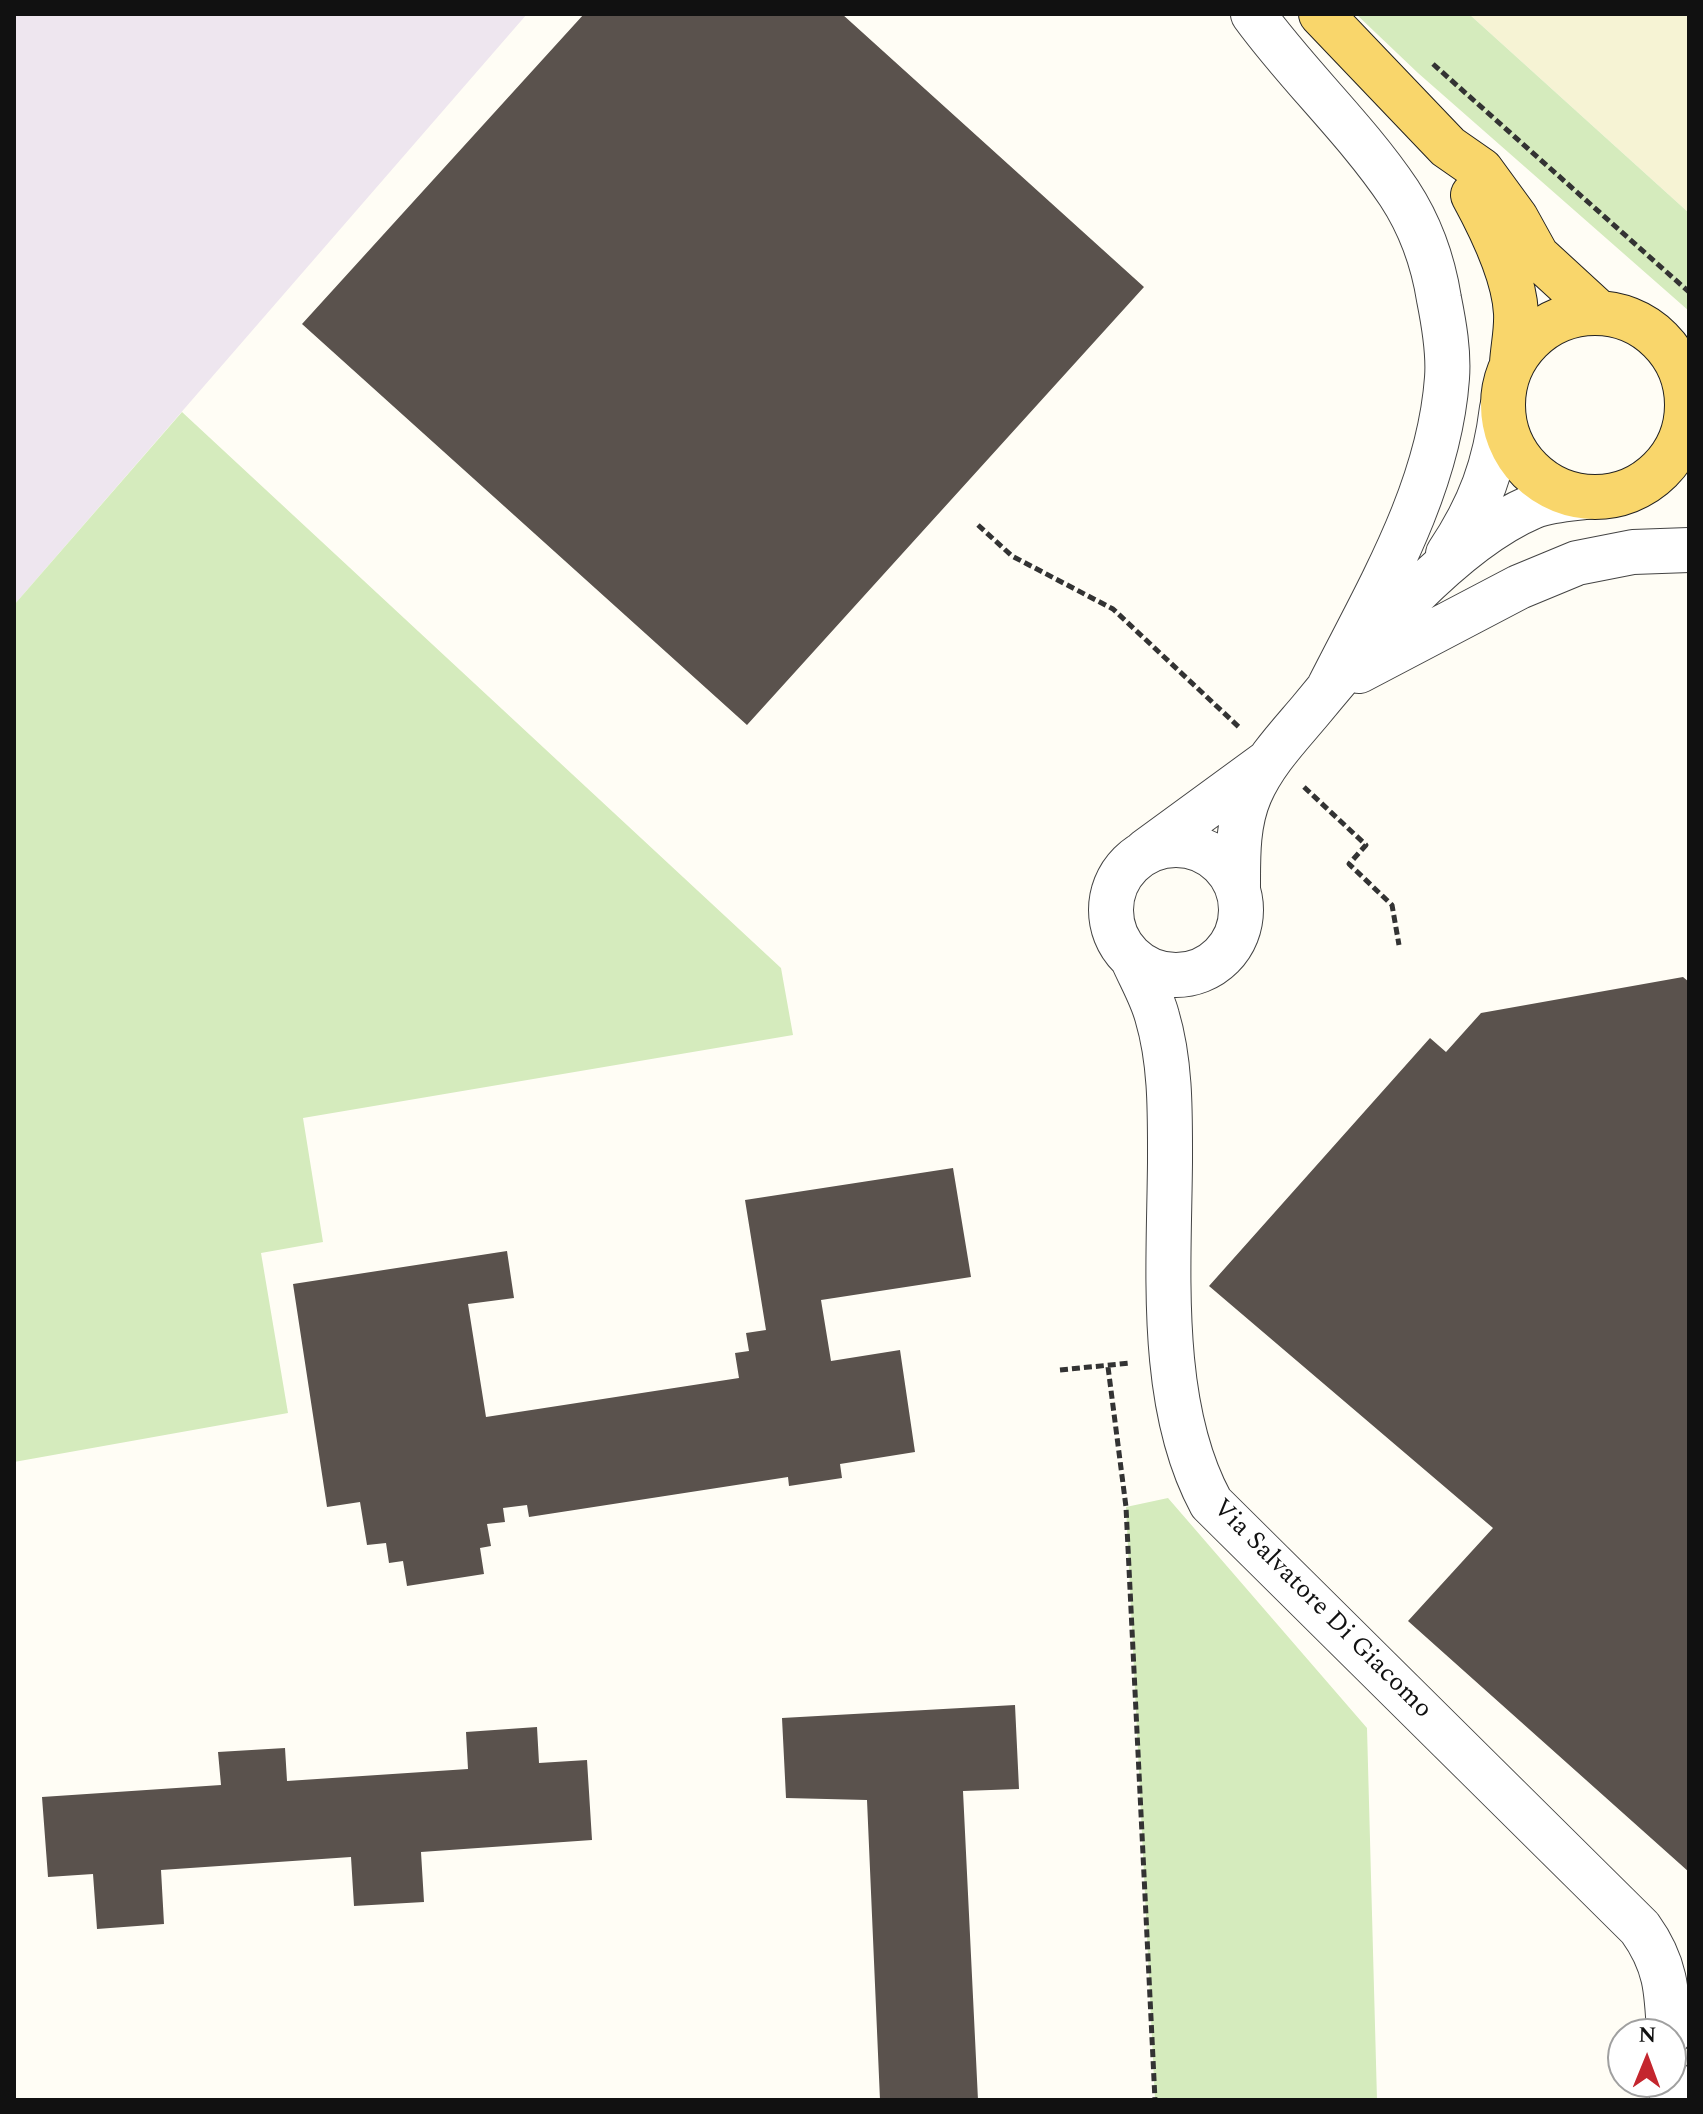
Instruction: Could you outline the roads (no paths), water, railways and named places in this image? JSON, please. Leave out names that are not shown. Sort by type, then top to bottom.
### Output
[{"type":"main road","points":[[1321,14],[1448,147],[1481,170],[1516,218],[1537,256],[1599,313]]},
{"type":"main road","points":[[1448,147],[1488,224],[1513,293],[1516,313],[1512,363]]},
{"type":"main road","points":[[1607,494],[1651,479],[1669,461],[1681,437],[1687,412],[1687,390],[1677,363],[1664,343],[1645,327],[1623,317],[1578,314],[1557,320],[1539,331],[1524,345],[1512,363],[1504,384],[1502,408],[1505,430],[1514,451],[1527,468],[1544,482],[1564,492],[1607,494],[1689,482]]},
{"type":"street","points":[[1253,14],[1398,192],[1421,231],[1444,322],[1446,388],[1441,426],[1426,478],[1391,563],[1329,687]]},
{"type":"street","points":[[1433,575],[1480,500],[1492,465],[1502,408]]},
{"type":"street","points":[[1269,760],[1135,859],[1118,881],[1110,909],[1113,928],[1133,960],[1150,971],[1189,974],[1208,967],[1223,955],[1237,933],[1241,911],[1239,842],[1249,796],[1269,760],[1329,687],[1433,575],[1483,537],[1533,507],[1607,494]]},
{"type":"street","points":[[1329,687],[1519,587],[1577,563],[1633,552],[1689,550]]},
{"type":"street","points":[[1135,859],[1154,849],[1174,845],[1195,847],[1213,857],[1228,871],[1238,890]]},
{"type":"street","name":"Via Salvatore Di Giacomo","points":[[1170,1100],[1187,1013],[1223,955]]},
{"type":"street","name":"Via Salvatore Di Giacomo","points":[[1133,960],[1157,1015],[1170,1100],[1169,1327],[1185,1443],[1196,1476],[1211,1503],[1640,1928],[1655,1948],[1662,1966],[1668,2018]]}]
